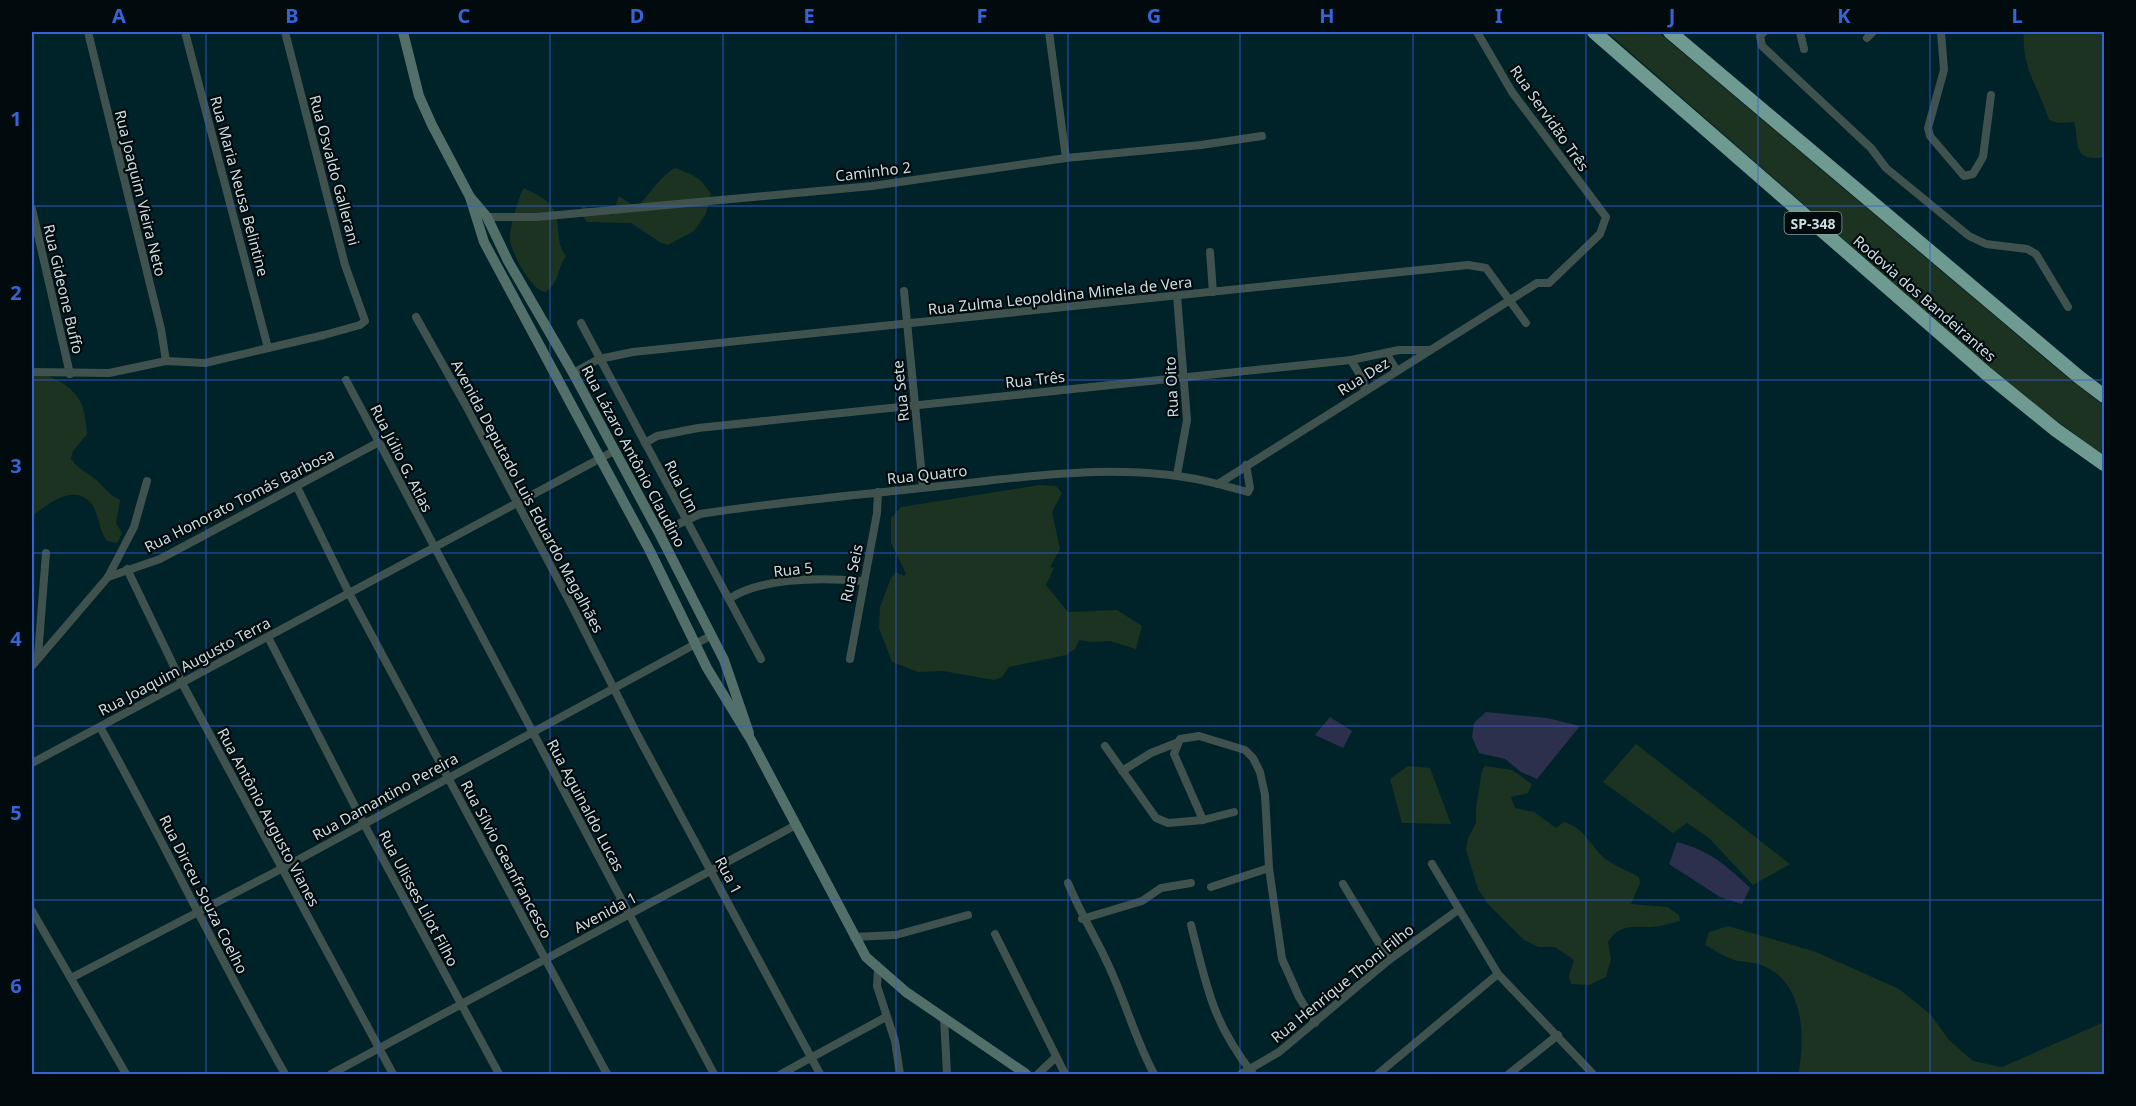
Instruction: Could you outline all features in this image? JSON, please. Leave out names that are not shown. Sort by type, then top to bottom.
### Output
[{"type":"highway","name":"Rodovia dos Bandeirantes","points":[[1594,32],[1987,374],[2056,430],[2104,464]]},
{"type":"highway","points":[[1670,32],[2104,396]]},
{"type":"main road","name":"Rua Lázaro Antônio Claudino","points":[[404,32],[419,96],[470,197],[484,242],[713,678],[750,740],[854,937],[866,957],[878,970],[1026,1074]]},
{"type":"main road","name":"Rua Lázaro Antônio Claudino","points":[[470,197],[487,217],[508,261],[573,373],[659,533],[733,681],[750,740]]},
{"type":"street","name":"Rua Joaquim Vieira Neto","points":[[88,32],[161,329],[166,360]]},
{"type":"street","name":"Rua Maria Neusa Belintine","points":[[185,32],[268,348]]},
{"type":"street","name":"Rua Osvaldo Gallerani","points":[[268,348],[360,325],[364,321],[364,314],[345,264],[285,32]]},
{"type":"street","points":[[1049,32],[1066,158]]},
{"type":"street","name":"Rua Servidão Três","points":[[1476,32],[1512,92],[1606,217]]},
{"type":"street","points":[[1764,32],[1760,36],[1762,46],[1871,148],[1886,168],[1969,236],[1986,244],[2027,249],[2036,254],[2068,307]]},
{"type":"street","points":[[1800,32],[1804,49]]},
{"type":"street","points":[[1867,38],[1873,32]]},
{"type":"street","points":[[1941,32],[1944,70],[1928,128],[1930,136],[1964,176],[1973,174],[1983,157],[1991,95]]},
{"type":"street","name":"Caminho 2","points":[[487,217],[537,217],[872,186],[1066,158],[1201,146],[1262,136]]},
{"type":"street","name":"Rua Gideone Buffo","points":[[32,209],[70,374]]},
{"type":"street","name":"Rua Dez","points":[[1218,484],[1537,283],[1549,283],[1600,234],[1606,217]]},
{"type":"street","points":[[1210,252],[1213,292]]},
{"type":"street","name":"Rua Zulma Leopoldina Minela de Vera","points":[[573,373],[599,359],[633,352],[1477,265],[1486,268],[1526,324]]},
{"type":"street","name":"Rua Sete","points":[[904,291],[923,488]]},
{"type":"street","name":"Rua Oito","points":[[1177,296],[1187,420],[1178,475]]},
{"type":"street","name":"Avenida Deputado Luis Eduardo Magalhães","points":[[416,317],[615,688]]},
{"type":"street","name":"Rua Um","points":[[580,323],[761,659]]},
{"type":"street","points":[[32,372],[109,373],[166,360],[206,363],[231,360],[268,348]]},
{"type":"street","name":"Rua Três","points":[[645,442],[657,436],[698,428],[1351,360],[1386,352],[1430,350]]},
{"type":"street","points":[[1386,352],[1396,371]]},
{"type":"street","points":[[1351,360],[1363,380],[1365,391]]},
{"type":"street","name":"Rua Júlio G. Atlas","points":[[346,380],[433,548]]},
{"type":"street","name":"Rua Honorato Tomás Barbosa","points":[[108,577],[160,559],[379,442]]},
{"type":"street","points":[[349,593],[614,451]]},
{"type":"street","points":[[1218,484],[1248,492],[1250,488],[1246,465]]},
{"type":"street","name":"Rua Quatro","points":[[659,533],[684,519],[715,511],[878,492],[1078,473],[1178,475],[1218,484]]},
{"type":"street","points":[[32,666],[38,656],[108,577],[134,527],[147,481]]},
{"type":"street","name":"Rua Sílvio Geanfrancesco","points":[[297,487],[349,593],[607,1074]]},
{"type":"street","name":"Rua Seis","points":[[850,658],[877,513],[878,492]]},
{"type":"street","name":"Rua Aguinaldo Lucas","points":[[433,548],[714,1074]]},
{"type":"street","points":[[38,656],[46,553]]},
{"type":"street","name":"Rua Antônio Augusto Vianes","points":[[127,570],[182,683],[393,1074]]},
{"type":"street","name":"Rua 5","points":[[729,599],[755,586],[832,579],[863,581]]},
{"type":"street","name":"Rua Joaquim Augusto Terra","points":[[32,763],[349,593]]},
{"type":"street","name":"Rua Damantino Pereira","points":[[71,978],[283,868],[712,636]]},
{"type":"street","name":"Rua Ulisses Lilot Filho","points":[[268,637],[364,824],[499,1074]]},
{"type":"street","name":"Rua 1","points":[[615,688],[638,736],[820,1074]]},
{"type":"street","name":"Rua Dirceu Souza Coelho","points":[[100,727],[200,912],[239,993],[285,1074]]},
{"type":"street","points":[[1122,771],[1151,753],[1176,743],[1186,736],[1199,736],[1245,750],[1253,758],[1260,772],[1265,795],[1269,868],[1282,959],[1299,997],[1315,1023]]},
{"type":"street","points":[[1176,743],[1174,754],[1203,820]]},
{"type":"street","points":[[1105,746],[1156,818],[1168,823],[1203,820],[1234,812]]},
{"type":"street","name":"Avenida 1","points":[[332,1074],[796,825]]},
{"type":"street","points":[[1432,864],[1498,974],[1593,1074]]},
{"type":"street","points":[[1212,887],[1269,868]]},
{"type":"street","points":[[1068,884],[1082,919],[1106,959],[1140,1048],[1154,1074]]},
{"type":"street","points":[[1082,919],[1142,901],[1161,888],[1191,884]]},
{"type":"street","points":[[1342,884],[1389,960]]},
{"type":"street","name":"Rua Henrique Thoni Filho","points":[[1241,1074],[1251,1072],[1315,1023],[1389,960],[1458,910]]},
{"type":"street","points":[[32,911],[126,1074]]},
{"type":"street","points":[[854,937],[896,935],[968,915]]},
{"type":"street","points":[[1191,925],[1212,1009],[1228,1041],[1251,1072]]},
{"type":"street","points":[[995,934],[1065,1074]]},
{"type":"street","points":[[878,970],[878,986],[900,1074]]},
{"type":"street","points":[[1378,1074],[1498,974]]},
{"type":"street","points":[[781,1074],[886,1017]]},
{"type":"street","points":[[944,1018],[947,1074]]},
{"type":"street","points":[[1509,1074],[1558,1035]]},
{"type":"street","points":[[1038,1074],[1056,1057]]},
{"type":"green space","points":[[1607,32],[1658,32],[2104,406],[2104,456],[2030,401],[1971,351]]},
{"type":"green space","points":[[2024,32],[2104,32],[2104,157],[2093,158],[2082,154],[2077,143],[2074,122],[2058,123],[2049,120],[2028,67]]},
{"type":"green space","points":[[675,168],[696,177],[711,194],[706,214],[694,231],[668,245],[661,243],[631,223],[587,222],[582,216],[581,206],[612,215],[619,196],[636,208]]},
{"type":"green space","points":[[524,188],[543,198],[552,207],[557,219],[560,244],[566,256],[553,285],[545,292],[529,279],[510,241],[515,213]]},
{"type":"green space","points":[[32,373],[54,378],[79,398],[85,415],[87,434],[73,451],[71,459],[120,500],[116,523],[122,533],[117,543],[107,541],[93,506],[79,495],[62,497],[32,517]]},
{"type":"green space","points":[[1040,485],[1056,486],[1062,493],[1052,512],[1060,549],[1050,567],[1054,568],[1046,585],[1068,612],[1117,610],[1142,626],[1136,649],[1110,641],[1079,640],[1075,649],[1066,655],[1009,667],[1002,677],[994,680],[943,671],[918,672],[892,662],[879,628],[880,607],[891,578],[896,572],[904,576],[906,574],[891,543],[891,518],[901,507]]},
{"type":"green space","points":[[1636,744],[1790,864],[1753,885],[1708,837],[1687,823],[1673,833],[1603,782]]},
{"type":"green space","points":[[1408,766],[1430,768],[1451,824],[1402,823],[1390,779]]},
{"type":"green space","points":[[1485,766],[1512,770],[1532,784],[1528,793],[1511,797],[1515,808],[1534,812],[1556,828],[1564,822],[1577,828],[1606,859],[1639,877],[1640,883],[1631,904],[1667,907],[1679,915],[1680,921],[1651,927],[1622,929],[1608,942],[1611,959],[1606,977],[1589,985],[1571,984],[1569,976],[1574,960],[1555,947],[1538,947],[1524,940],[1487,903],[1478,889],[1466,850],[1468,838],[1476,823],[1482,770]]},
{"type":"green space","points":[[1728,926],[1816,952],[1899,989],[1931,1015],[1949,1040],[1973,1061],[2002,1067],[2104,1022],[2104,1074],[1798,1074],[1802,1044],[1799,1012],[1794,997],[1786,983],[1775,973],[1758,964],[1734,960],[1705,945],[1709,932]]},
{"type":"water","points":[[1486,712],[1547,718],[1580,726],[1537,779],[1521,772],[1505,759],[1479,753],[1472,737],[1474,723]]},
{"type":"water","points":[[1330,717],[1352,731],[1343,748],[1315,735]]},
{"type":"water","points":[[1677,842],[1717,860],[1750,888],[1742,904],[1720,897],[1669,864]]}]
